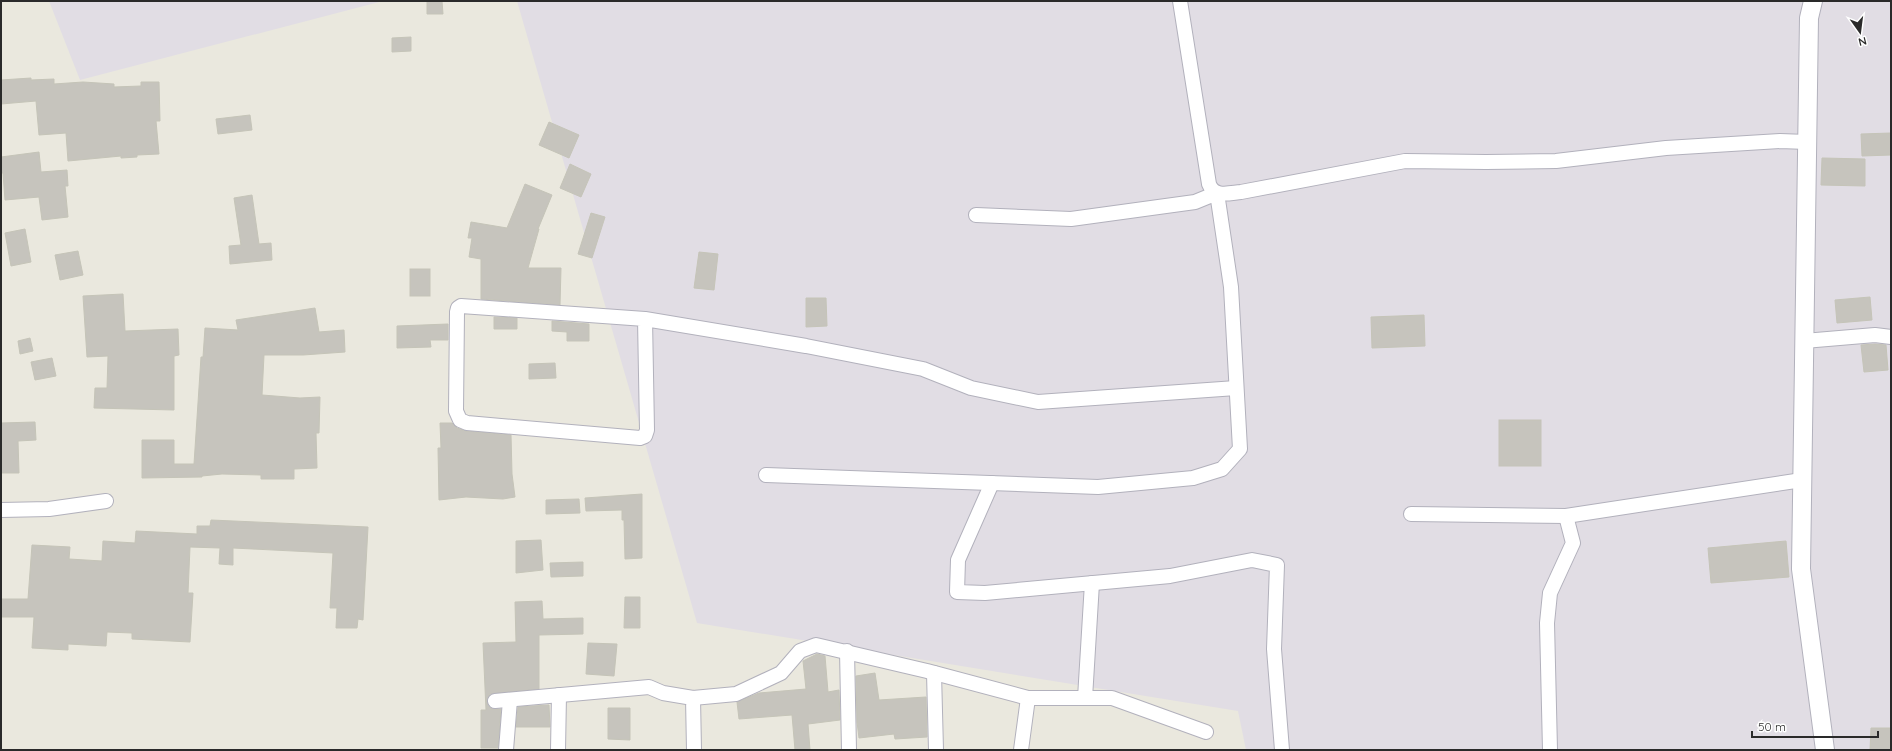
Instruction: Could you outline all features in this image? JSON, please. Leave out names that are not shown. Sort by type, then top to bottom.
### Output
[{"type":"street","points":[[1180,1],[1209,184],[1211,190],[1217,193]]},
{"type":"street","points":[[1813,1],[1809,18],[1801,569],[1825,750]]},
{"type":"street","points":[[976,215],[1071,219],[1195,202],[1217,193],[1241,192],[1405,161],[1556,161],[1666,148],[1780,141],[1807,142]]},
{"type":"street","points":[[766,475],[1098,487],[1193,478],[1222,469],[1240,449],[1236,388],[1237,367],[1231,287],[1217,193]]},
{"type":"street","points":[[645,319],[647,430],[645,436],[640,438],[467,423],[460,420],[456,412],[458,308],[461,306],[645,319],[806,346],[923,369],[971,388],[1038,402],[1236,388]]},
{"type":"street","points":[[1804,341],[1875,334],[1891,337]]},
{"type":"street","points":[[1411,514],[1566,516],[1802,480]]},
{"type":"street","points":[[992,483],[958,560],[957,592],[985,593],[1170,576],[1252,560],[1277,565],[1274,649],[1282,750]]},
{"type":"street","points":[[1,510],[49,509],[106,501]]},
{"type":"street","points":[[1550,750],[1547,623],[1550,593],[1573,543],[1566,516]]},
{"type":"street","points":[[1085,698],[1092,583]]},
{"type":"street","points":[[495,701],[649,687],[663,693],[692,698],[736,694],[781,673],[800,651],[816,645],[847,651],[1028,698],[1112,698],[1206,732]]},
{"type":"street","points":[[847,651],[849,750]]},
{"type":"street","points":[[934,673],[936,750]]},
{"type":"street","points":[[558,750],[559,695]]},
{"type":"street","points":[[692,698],[694,750]]},
{"type":"street","points":[[1022,750],[1028,698]]},
{"type":"street","points":[[506,750],[510,700]]},
{"type":"shaded area","points":[[49,1],[383,1],[80,80]]},
{"type":"shaded area","points":[[517,1],[1891,1],[1891,750],[1246,750],[1238,711],[697,623]]},
{"type":"building","points":[[427,1],[442,1],[443,14],[427,14]]},
{"type":"building","points":[[411,37],[411,51],[392,52],[392,38]]},
{"type":"building","points":[[31,78],[31,80],[54,79],[54,84],[83,82],[114,84],[114,87],[141,86],[141,82],[159,82],[160,121],[156,121],[159,154],[137,155],[137,157],[121,158],[121,156],[68,161],[66,133],[39,135],[36,101],[1,104],[1,80]]},
{"type":"building","points":[[250,115],[252,130],[218,134],[216,119]]},
{"type":"building","points":[[549,122],[579,135],[569,158],[539,145]]},
{"type":"building","points":[[1891,133],[1891,155],[1862,156],[1861,134]]},
{"type":"building","points":[[39,152],[41,172],[67,170],[68,186],[65,186],[68,217],[42,220],[39,197],[5,200],[3,173],[1,173],[1,157]]},
{"type":"building","points":[[1822,158],[1865,159],[1865,186],[1821,185]]},
{"type":"building","points":[[570,164],[591,174],[581,197],[560,188]]},
{"type":"building","points":[[525,184],[552,195],[538,229],[528,268],[561,268],[560,305],[481,299],[481,259],[469,257],[472,238],[468,238],[471,222],[507,228]]},
{"type":"building","points":[[252,195],[259,244],[271,243],[272,260],[230,264],[229,246],[241,245],[234,198]]},
{"type":"building","points":[[591,213],[605,217],[592,258],[578,254]]},
{"type":"building","points":[[25,229],[31,262],[11,266],[5,233]]},
{"type":"building","points":[[78,251],[83,275],[60,280],[55,255]]},
{"type":"building","points":[[699,252],[718,254],[714,290],[694,288]]},
{"type":"building","points":[[410,269],[430,269],[430,296],[410,296]]},
{"type":"building","points":[[123,294],[125,331],[178,329],[179,355],[174,356],[174,410],[94,408],[95,388],[107,388],[108,356],[87,357],[83,296]]},
{"type":"building","points":[[1870,297],[1872,320],[1837,323],[1835,300]]},
{"type":"building","points":[[806,298],[826,298],[827,326],[806,327]]},
{"type":"building","points":[[315,308],[319,332],[344,330],[345,352],[303,355],[264,355],[262,395],[300,398],[320,397],[319,433],[316,433],[317,468],[294,469],[294,479],[261,479],[261,475],[222,474],[202,477],[142,478],[142,440],[174,440],[174,464],[194,464],[201,357],[203,357],[205,328],[238,330],[236,320]]},
{"type":"building","points":[[1424,315],[1425,346],[1372,348],[1371,317]]},
{"type":"building","points":[[494,317],[517,318],[517,329],[494,329]]},
{"type":"building","points":[[552,321],[589,324],[589,341],[567,341],[567,332],[552,331]]},
{"type":"building","points":[[448,324],[448,340],[430,340],[431,347],[397,348],[397,326]]},
{"type":"building","points":[[30,338],[33,351],[20,354],[18,341]]},
{"type":"building","points":[[1861,345],[1886,345],[1888,370],[1864,372]]},
{"type":"building","points":[[52,358],[56,376],[35,380],[31,362]]},
{"type":"building","points":[[555,363],[556,378],[529,379],[529,364]]},
{"type":"building","points":[[1499,420],[1541,420],[1541,466],[1499,466]]},
{"type":"building","points":[[35,422],[36,440],[18,441],[19,473],[1,473],[1,423]]},
{"type":"building","points":[[440,423],[452,423],[457,428],[466,431],[511,435],[512,474],[515,497],[503,499],[466,497],[439,500],[438,448],[441,448]]},
{"type":"building","points":[[642,494],[642,558],[625,559],[624,520],[622,520],[622,510],[586,511],[585,498]]},
{"type":"building","points":[[579,499],[580,513],[546,514],[546,500]]},
{"type":"building","points":[[211,520],[368,527],[363,620],[358,619],[357,628],[336,628],[337,608],[330,608],[333,553],[233,548],[233,565],[219,564],[220,548],[190,547],[188,593],[193,593],[190,642],[132,639],[132,633],[107,632],[106,646],[68,644],[68,650],[32,648],[34,617],[1,617],[1,599],[28,599],[32,545],[70,547],[69,559],[102,561],[103,541],[135,543],[136,531],[197,534],[197,526],[210,526]]},
{"type":"building","points":[[541,540],[543,570],[516,573],[516,541]]},
{"type":"building","points":[[1786,541],[1789,577],[1711,583],[1708,548]]},
{"type":"building","points":[[583,562],[583,576],[551,577],[550,563]]},
{"type":"building","points":[[625,597],[640,597],[640,628],[624,628]]},
{"type":"building","points":[[542,601],[543,619],[583,618],[583,634],[539,635],[539,689],[490,694],[487,701],[488,706],[492,709],[501,709],[498,748],[481,748],[481,710],[486,710],[483,643],[516,642],[515,602]]},
{"type":"building","points":[[588,643],[617,644],[614,676],[586,674]]},
{"type":"building","points":[[817,654],[825,656],[828,692],[839,690],[840,720],[808,724],[810,750],[795,750],[792,715],[739,719],[737,702],[759,693],[806,689],[803,661]]},
{"type":"building","points":[[875,673],[879,700],[926,697],[927,737],[895,739],[894,734],[859,738],[857,722],[856,676]]},
{"type":"building","points":[[549,705],[550,727],[516,727],[518,707]]},
{"type":"building","points":[[608,708],[630,708],[630,740],[608,739]]},
{"type":"building","points":[[1871,728],[1891,728],[1891,750],[1870,750]]}]
